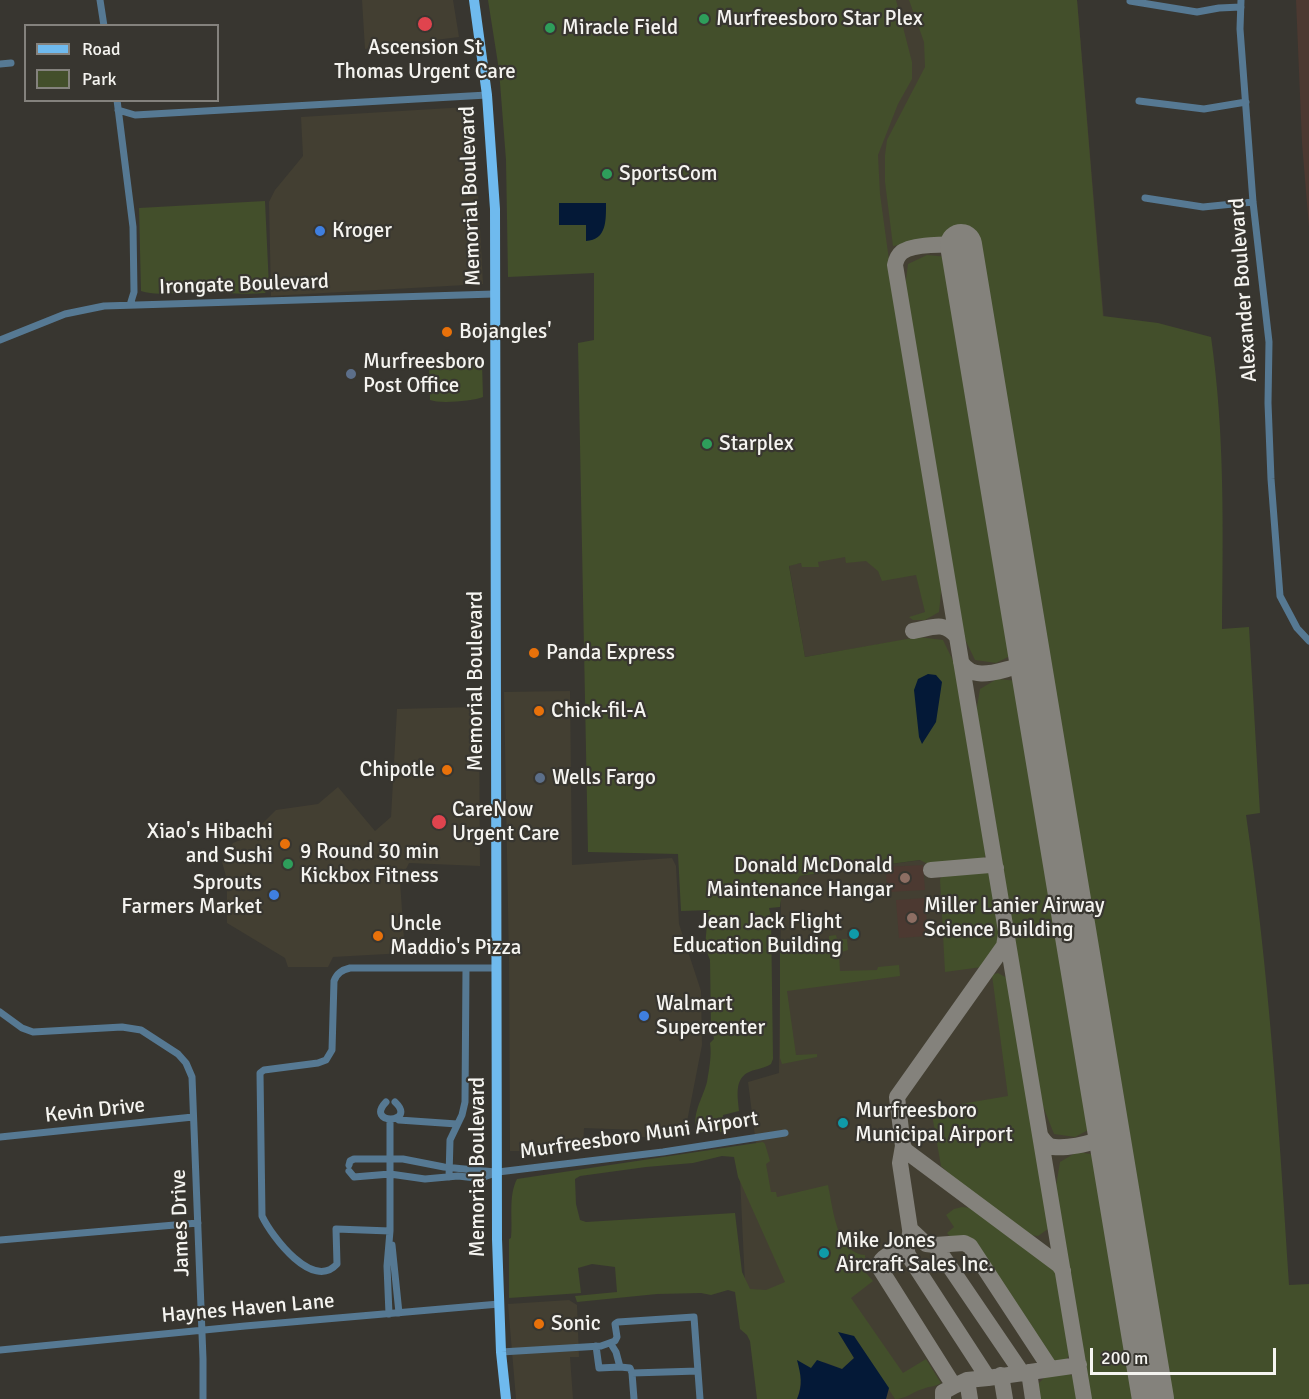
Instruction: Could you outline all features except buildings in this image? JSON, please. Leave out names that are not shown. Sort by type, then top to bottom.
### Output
[{"type":"main road","name":"Memorial Boulevard","points":[[474,0],[487,95],[495,209],[497,1239],[501,1352],[506,1399]]},
{"type":"street","points":[[100,0],[104,24]]},
{"type":"street","points":[[1130,1],[1197,12],[1241,4]]},
{"type":"street","name":"Alexander Boulevard","points":[[1241,4],[1240,29],[1253,202],[1269,342],[1268,403],[1271,479],[1280,596],[1297,628],[1309,641]]},
{"type":"street","points":[[0,64],[11,63]]},
{"type":"street","points":[[118,110],[135,115],[487,95]]},
{"type":"street","points":[[1139,101],[1204,109],[1246,102]]},
{"type":"street","points":[[117,102],[134,227],[134,292],[130,305]]},
{"type":"street","points":[[1145,198],[1203,207],[1253,202]]},
{"type":"street","name":"Irongate Boulevard","points":[[0,340],[65,314],[104,306],[494,294]]},
{"type":"street","points":[[390,1231],[336,1229],[337,1264],[331,1270],[323,1273],[305,1267],[270,1232],[262,1216],[260,1073],[264,1070],[318,1063],[329,1056],[332,1050],[334,981],[336,975],[341,971],[349,968],[496,968]]},
{"type":"street","points":[[448,1177],[450,1140],[462,1115],[466,1088],[466,968]]},
{"type":"street","name":"James Drive","points":[[0,1012],[22,1028],[33,1032],[122,1027],[141,1030],[178,1054],[186,1063],[192,1077],[203,1399]]},
{"type":"street","points":[[386,1102],[381,1113],[385,1118],[457,1124]]},
{"type":"street","points":[[389,1314],[387,1266],[390,1231],[390,1159],[393,1119],[400,1110],[395,1102]]},
{"type":"street","name":"Kevin Drive","points":[[0,1137],[193,1117]]},
{"type":"street","name":"Murfreesboro Muni Airport","points":[[498,1172],[663,1152],[785,1132]]},
{"type":"street","points":[[354,1159],[403,1159],[498,1172],[484,1177],[425,1179],[390,1174],[354,1177],[350,1175],[349,1168],[350,1161],[354,1159]]},
{"type":"street","points":[[0,1240],[198,1223]]},
{"type":"street","points":[[390,1231],[399,1313]]},
{"type":"street","name":"Haynes Haven Lane","points":[[0,1350],[499,1304]]},
{"type":"street","points":[[501,1352],[611,1344],[617,1337],[615,1324],[618,1322],[694,1317],[700,1399]]},
{"type":"street","points":[[611,1344],[620,1367]]},
{"type":"street","points":[[596,1346],[599,1368],[630,1368],[634,1399]]},
{"type":"street","points":[[632,1373],[698,1371]]},
{"type":"shaded area","points":[[362,0],[453,0],[459,37],[365,49]]},
{"type":"shaded area","name":"Murfreesboro Municipal Airport","points":[[868,0],[1077,0],[1106,344],[1117,632],[1250,1399],[759,1399],[745,1284],[739,1156],[757,1152],[748,1082],[779,1073],[781,899],[788,896],[800,876],[921,860],[906,640],[805,657],[789,565],[859,553],[876,317]]},
{"type":"shaded area","points":[[1296,0],[1309,0],[1309,227],[1302,143]]},
{"type":"shaded area","points":[[467,107],[474,116],[483,284],[271,296],[269,202],[275,190],[303,156],[301,117]]},
{"type":"shaded area","points":[[570,691],[572,865],[672,858],[676,866],[679,924],[701,991],[702,1045],[684,1137],[641,1137],[638,1130],[584,1128],[583,1147],[568,1151],[510,1151],[504,692]]},
{"type":"shaded area","points":[[477,707],[479,712],[480,866],[409,863],[400,881],[405,953],[333,957],[328,967],[288,967],[285,958],[227,923],[227,880],[222,862],[233,843],[250,836],[276,810],[318,804],[338,787],[375,831],[391,817],[397,709]]},
{"type":"shaded area","name":"Donald McDonald Maintenance Hangar","points":[[923,865],[925,890],[887,892],[886,867]]},
{"type":"shaded area","name":"Miller Lanier Airway Science Building","points":[[925,898],[928,936],[899,938],[896,900]]},
{"type":"shaded area","points":[[569,1300],[577,1305],[579,1357],[570,1357],[573,1399],[516,1399],[508,1304]]},
{"type":"green space","points":[[488,0],[896,0],[912,62],[912,79],[898,104],[878,155],[880,194],[895,304],[942,583],[939,612],[925,620],[913,620],[909,617],[925,612],[916,575],[882,581],[878,571],[866,561],[846,563],[845,557],[818,562],[819,567],[802,567],[801,563],[789,566],[805,657],[918,637],[943,640],[957,669],[988,850],[983,860],[928,864],[920,860],[800,876],[788,896],[781,899],[780,907],[769,908],[773,1059],[771,1064],[747,1073],[740,1080],[738,1085],[739,1111],[723,1115],[722,1132],[698,1132],[695,1120],[707,1082],[710,1043],[714,1039],[711,1026],[710,960],[705,947],[708,912],[711,910],[681,911],[678,854],[588,852],[578,343],[594,340],[594,273],[508,277],[506,160],[499,70]]},
{"type":"green space","points":[[909,0],[1077,0],[1103,316],[1158,323],[1211,337],[1221,446],[1222,629],[1249,627],[1260,813],[1246,815],[1267,991],[1289,1285],[1309,1284],[1309,1399],[1168,1399],[973,234],[893,246],[885,182],[887,140],[925,67],[924,42]]},
{"type":"green space","points":[[265,201],[269,287],[265,293],[162,294],[141,291],[139,208]]},
{"type":"green space","points":[[927,255],[948,257],[1014,654],[996,663],[975,660],[962,633],[904,294],[908,264]]},
{"type":"green space","points":[[482,363],[483,397],[456,402],[430,400],[429,366],[435,370],[442,365]]},
{"type":"green space","points":[[997,679],[1019,681],[1094,1127],[1075,1137],[1054,1134],[1039,1096],[987,768],[987,785],[975,718],[980,689]]},
{"type":"green space","points":[[986,871],[992,882],[1001,938],[982,967],[945,972],[940,879],[944,874]]},
{"type":"green space","points":[[836,935],[837,939],[847,939],[848,950],[839,953],[840,971],[877,970],[878,967],[899,965],[900,976],[787,991],[796,1055],[817,1054],[817,1057],[782,1064],[780,1058],[780,948],[829,944],[829,936]]},
{"type":"green space","points":[[998,973],[1007,978],[1010,987],[1050,1221],[1048,1229],[1038,1236],[1029,1235],[972,1195],[941,1166],[931,1109],[1008,1096],[992,975]]},
{"type":"green space","points":[[763,1142],[770,1161],[766,1164],[771,1192],[776,1192],[777,1197],[828,1185],[834,1216],[842,1238],[855,1252],[865,1255],[866,1273],[873,1281],[851,1298],[903,1373],[926,1359],[941,1383],[895,1399],[854,1336],[839,1333],[854,1358],[842,1369],[824,1362],[811,1369],[798,1361],[801,1380],[797,1399],[757,1399],[750,1341],[740,1329],[735,1292],[728,1290],[711,1295],[701,1293],[657,1294],[577,1302],[575,1296],[617,1292],[615,1267],[592,1264],[578,1268],[581,1293],[509,1298],[511,1208],[517,1179]],"holes":[[[722,1156],[734,1157],[738,1177],[785,1282],[766,1290],[750,1289],[742,1272],[735,1213],[586,1222],[580,1220],[576,1204],[575,1179],[580,1176],[693,1163]]]},
{"type":"green space","points":[[1077,1152],[1098,1155],[1140,1399],[1090,1399],[1055,1192],[1060,1162]]},
{"type":"green space","points":[[962,1207],[971,1208],[1053,1266],[1057,1272],[1072,1350],[1063,1362],[1049,1357],[972,1240],[952,1239],[947,1233],[954,1227],[946,1215]]},
{"type":"green space","points":[[1067,1372],[1075,1378],[1080,1399],[1039,1399],[1037,1385],[1048,1374]]},
{"type":"water","points":[[559,203],[606,203],[602,233],[593,240],[586,241],[586,225],[559,225]]},
{"type":"water","points":[[928,674],[936,675],[942,682],[936,722],[922,744],[919,737],[914,690],[918,679]]},
{"type":"water","points":[[838,1332],[854,1336],[889,1388],[886,1399],[797,1399],[801,1380],[797,1360],[811,1368],[817,1360],[842,1369],[854,1358]]},
{"type":"taxiway","points":[[961,245],[930,245],[907,249],[899,255],[895,265],[1084,1399]]},
{"type":"taxiway","points":[[913,631],[937,626],[947,628],[957,637]]},
{"type":"taxiway","points":[[1016,667],[1026,658],[1028,647]]},
{"type":"taxiway","points":[[961,662],[972,672],[979,673],[1016,667],[1026,672],[1033,682]]},
{"type":"taxiway","points":[[931,870],[990,865],[996,868]]},
{"type":"taxiway","points":[[1006,934],[1004,946],[897,1097],[903,1146],[906,1151],[1059,1265],[1063,1271]]},
{"type":"taxiway","points":[[1040,1135],[1047,1144],[1054,1147],[1085,1144],[1102,1137],[1106,1118]]},
{"type":"taxiway","points":[[1094,1142],[1105,1145],[1112,1153]]},
{"type":"taxiway","points":[[903,1146],[900,1163],[910,1229]]},
{"type":"taxiway","points":[[988,1378],[967,1380],[954,1386],[879,1267],[885,1257],[907,1243],[910,1229],[926,1244],[935,1245],[1022,1373]]},
{"type":"taxiway","points":[[908,1242],[906,1248],[908,1255],[988,1378],[1079,1365]]},
{"type":"taxiway","points":[[935,1245],[964,1243],[970,1246],[1050,1368]]},
{"type":"taxiway","points":[[1029,1372],[1033,1399]]},
{"type":"taxiway","points":[[1001,1375],[1005,1399]]},
{"type":"taxiway","points":[[967,1380],[970,1399]]},
{"type":"taxiway","points":[[943,1399],[943,1392],[954,1386]]},
{"type":"runway","points":[[961,245],[1153,1399]]},
{"type":"place","name":"Murfreesboro Star Plex","points":[[704,19]]},
{"type":"place","name":"Ascension St Thomas Urgent Care","points":[[425,24]]},
{"type":"place","name":"Miracle Field","points":[[550,28]]},
{"type":"place","name":"SportsCom","points":[[607,174]]},
{"type":"place","name":"Kroger","points":[[320,231]]},
{"type":"place","name":"Bojangles'","points":[[447,332]]},
{"type":"place","name":"Murfreesboro Post Office","points":[[351,374]]},
{"type":"place","name":"Starplex","points":[[707,444]]},
{"type":"place","name":"Panda Express","points":[[534,653]]},
{"type":"place","name":"Chick-fil-A","points":[[539,711]]},
{"type":"place","name":"Chipotle","points":[[447,770]]},
{"type":"place","name":"Wells Fargo","points":[[540,778]]},
{"type":"place","name":"CareNow Urgent Care","points":[[439,822]]},
{"type":"place","name":"Xiao's Hibachi and Sushi","points":[[285,844]]},
{"type":"place","name":"9 Round 30 min Kickbox Fitness","points":[[288,864]]},
{"type":"place","name":"Donald McDonald Maintenance Hangar","points":[[905,878]]},
{"type":"place","name":"Sprouts Farmers Market","points":[[274,895]]},
{"type":"place","name":"Miller Lanier Airway Science Building","points":[[912,918]]},
{"type":"place","name":"Jean Jack Flight Education Building","points":[[854,934]]},
{"type":"place","name":"Uncle Maddio's Pizza","points":[[378,936]]},
{"type":"place","name":"Walmart Supercenter","points":[[644,1016]]},
{"type":"place","name":"Murfreesboro Municipal Airport","points":[[843,1123]]},
{"type":"place","name":"Mike Jones Aircraft Sales Inc.","points":[[824,1253]]},
{"type":"place","name":"Sonic","points":[[539,1324]]}]
